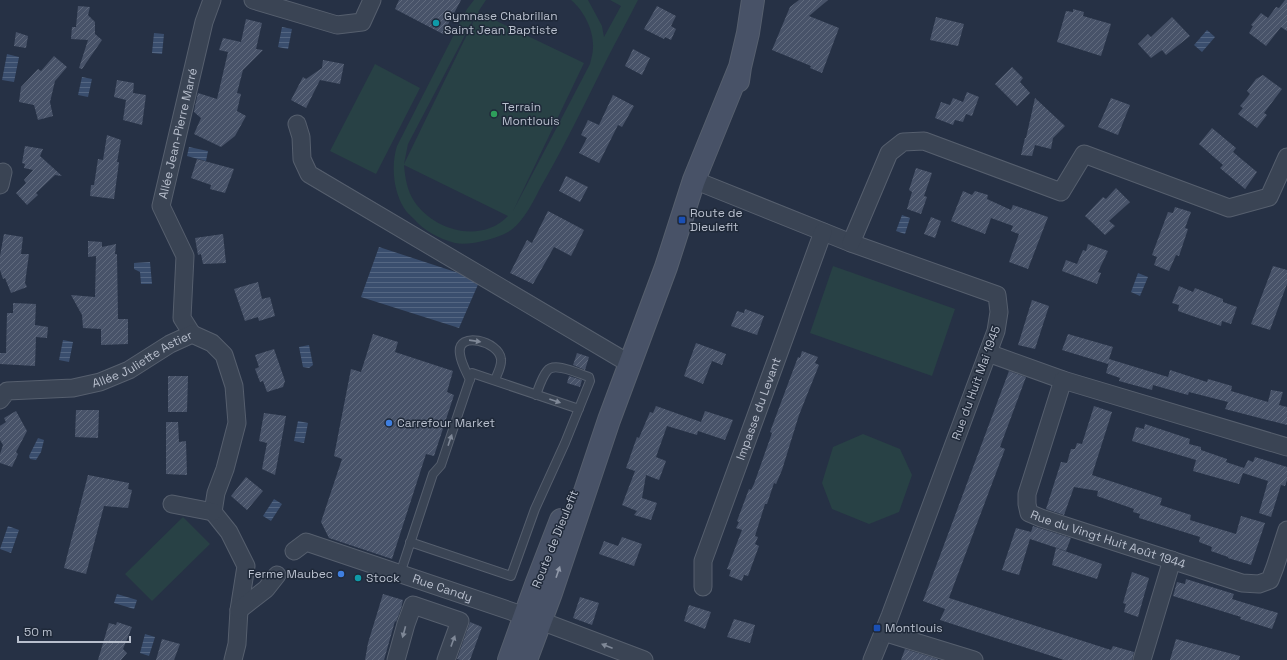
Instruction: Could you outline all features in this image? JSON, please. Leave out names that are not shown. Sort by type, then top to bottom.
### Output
[{"type":"main road","name":"Route de Dieulefit","points":[[509,660],[538,606],[551,593],[609,420],[666,267],[701,183],[740,67],[748,33],[753,0]]},
{"type":"main road","name":"Route de Dieulefit","points":[[526,660],[532,619],[562,517],[609,420]]},
{"type":"street","name":"Allée Jean-Pierre Marré","points":[[192,334],[182,318],[185,256],[161,206],[204,22],[212,0]]},
{"type":"street","points":[[254,0],[337,25],[362,22],[372,0]]},
{"type":"street","points":[[297,124],[301,137],[302,159],[309,174],[630,364]]},
{"type":"street","points":[[851,243],[889,153],[903,142],[924,141],[1061,192],[1084,154],[1229,208],[1269,197],[1287,157]]},
{"type":"street","name":"Rue du Huit Mai 1945","points":[[701,183],[851,243],[997,295],[999,312],[996,332],[872,660]]},
{"type":"street","name":"Impasse du Levant","points":[[703,587],[703,561],[822,232]]},
{"type":"street","name":"Allée Juliette Astier","points":[[2,392],[73,388],[100,382],[129,370],[170,344],[192,334],[212,343],[224,355],[234,386],[237,423],[225,469],[216,493],[213,512]]},
{"type":"street","points":[[988,353],[1063,380],[1287,447]]},
{"type":"street","name":"Rue du Vingt Huit Août 1944","points":[[1063,380],[1027,494],[1029,513],[1242,582],[1259,584],[1270,580],[1287,530]]},
{"type":"street","points":[[172,504],[213,512],[229,532],[246,566],[239,610],[238,644],[233,660]]},
{"type":"street","name":"Rue Candy","points":[[294,551],[306,542],[532,619],[644,660]]},
{"type":"street","points":[[1142,660],[1172,560]]},
{"type":"street","points":[[239,610],[266,589],[277,575]]},
{"type":"street","points":[[434,612],[444,589]]},
{"type":"street","points":[[396,660],[413,605],[460,621],[446,660]]},
{"type":"street","points":[[519,660],[526,632],[532,619]]},
{"type":"street","points":[[883,632],[974,660]]},
{"type":"lane","points":[[470,380],[463,366],[459,352],[461,345],[465,341],[469,340],[491,345],[499,353],[501,360],[495,380]]},
{"type":"lane","points":[[410,542],[511,576],[535,509],[579,410],[590,381],[589,377],[561,368],[551,367],[547,370],[536,395]]},
{"type":"lane","points":[[400,574],[433,474],[442,465],[472,373],[579,410]]},
{"type":"green space","name":"Terrain Montlouis","points":[[474,0],[486,0],[478,12],[584,63],[513,211],[590,64],[593,48],[592,34],[584,15],[571,0],[588,0],[602,26],[604,37],[621,6],[610,0],[638,0],[560,153],[524,217],[514,228],[503,235],[468,244],[461,244],[438,237],[418,223],[407,212],[397,193],[394,177],[394,161],[397,146],[467,9]],"holes":[[[477,14],[404,164],[408,144]],[[404,165],[508,216],[497,225],[485,230],[458,230],[445,226],[433,220],[414,201],[407,183]]]},
{"type":"green space","points":[[375,64],[420,88],[376,174],[330,151]]},
{"type":"green space","points":[[833,266],[955,309],[932,376],[810,333]]},
{"type":"green space","points":[[863,434],[900,449],[912,475],[899,512],[869,524],[832,509],[822,483],[833,447]]},
{"type":"green space","points":[[183,517],[210,544],[152,601],[125,574]]},
{"type":"water","points":[[282,27],[292,29],[288,49],[278,47]]},
{"type":"water","points":[[1207,30],[1215,37],[1202,52],[1194,45]]},
{"type":"water","points":[[154,33],[164,34],[162,54],[152,53]]},
{"type":"water","points":[[7,54],[19,57],[14,82],[2,80]]},
{"type":"water","points":[[82,77],[92,79],[88,97],[78,95]]},
{"type":"water","points":[[189,147],[208,151],[206,161],[187,156]]},
{"type":"water","points":[[902,215],[910,218],[905,234],[896,231]]},
{"type":"water","points":[[379,247],[480,280],[459,328],[361,297]]},
{"type":"water","points":[[150,262],[152,284],[141,284],[140,272],[134,269],[134,263]]},
{"type":"water","points":[[1138,273],[1148,277],[1140,296],[1131,292]]},
{"type":"water","points":[[63,340],[73,342],[69,362],[59,360]]},
{"type":"water","points":[[309,345],[313,365],[309,368],[303,367],[299,347]]},
{"type":"water","points":[[298,421],[308,423],[304,443],[294,441]]},
{"type":"water","points":[[38,438],[44,440],[41,452],[36,460],[30,459],[29,456]]},
{"type":"water","points":[[274,499],[282,504],[271,521],[263,516]]},
{"type":"water","points":[[8,526],[19,530],[11,553],[0,549]]},
{"type":"water","points":[[117,594],[137,600],[134,609],[114,603]]},
{"type":"water","points":[[145,634],[155,637],[149,656],[140,653]]},
{"type":"building","name":"Gymnase Chabrillan Saint Jean Baptiste","points":[[399,0],[461,0],[443,34],[395,9]]},
{"type":"building","points":[[799,0],[828,0],[809,16],[839,28],[822,73],[810,68],[811,66],[772,50],[790,7]]},
{"type":"building","points":[[1285,0],[1287,0],[1287,31],[1281,27],[1266,46],[1249,33],[1253,26],[1251,25],[1261,13],[1268,18],[1276,7],[1279,8]]},
{"type":"building","points":[[78,6],[90,7],[88,15],[95,22],[95,34],[102,40],[82,69],[79,68],[88,40],[71,39],[72,27],[76,27]]},
{"type":"building","points":[[657,6],[676,16],[671,26],[676,29],[671,40],[665,37],[664,39],[644,29]]},
{"type":"building","points":[[1073,9],[1084,12],[1083,16],[1111,24],[1101,56],[1057,42],[1066,11],[1073,12]]},
{"type":"building","points":[[936,17],[964,24],[958,46],[930,40]]},
{"type":"building","points":[[1172,17],[1190,36],[1166,55],[1162,50],[1151,58],[1138,44],[1148,34],[1151,37]]},
{"type":"building","points":[[246,19],[262,23],[256,49],[263,50],[243,70],[237,93],[241,94],[237,111],[246,116],[235,136],[221,147],[194,134],[201,118],[194,112],[195,106],[198,93],[217,99],[228,52],[219,50],[223,38],[241,42]]},
{"type":"building","points":[[16,32],[28,36],[26,48],[14,46]]},
{"type":"building","points":[[633,49],[650,58],[642,75],[625,66]]},
{"type":"building","points":[[54,56],[67,67],[55,81],[50,102],[53,116],[38,120],[34,105],[19,102],[21,87],[38,69],[41,71]]},
{"type":"building","points":[[323,60],[344,64],[340,84],[320,80],[306,108],[291,100],[303,77],[306,79],[322,68]]},
{"type":"building","points":[[1012,67],[1023,78],[1020,82],[1030,93],[1017,106],[995,84]]},
{"type":"building","points":[[1263,75],[1282,89],[1264,113],[1267,115],[1257,128],[1238,114],[1243,108],[1240,106],[1250,94],[1247,91],[1256,79]]},
{"type":"building","points":[[117,80],[134,83],[133,93],[146,95],[142,125],[123,120],[126,100],[114,97]]},
{"type":"building","points":[[967,92],[979,97],[972,116],[966,114],[963,122],[955,120],[953,125],[935,118],[941,102],[950,105],[953,98],[963,102]]},
{"type":"building","points":[[613,95],[634,106],[622,127],[618,125],[599,163],[579,153],[587,138],[581,135],[588,120],[599,125]]},
{"type":"building","points":[[1035,98],[1065,126],[1053,138],[1051,149],[1035,145],[1032,156],[1021,155],[1026,138]]},
{"type":"building","points":[[1111,98],[1130,105],[1118,135],[1098,127]]},
{"type":"building","points":[[1212,128],[1236,148],[1233,152],[1257,172],[1245,189],[1220,168],[1223,165],[1199,144]]},
{"type":"building","points":[[107,135],[121,140],[117,162],[119,162],[114,199],[90,196],[91,185],[94,185],[98,159],[103,160]]},
{"type":"building","points":[[25,146],[43,149],[40,156],[62,176],[55,175],[36,193],[38,195],[27,205],[16,193],[26,183],[24,180],[33,170],[24,168],[25,164],[22,163]]},
{"type":"building","points":[[197,159],[234,169],[225,193],[210,189],[211,185],[191,178]]},
{"type":"building","points":[[916,168],[932,173],[924,196],[927,197],[921,214],[907,209],[912,192],[909,190]]},
{"type":"building","points":[[566,176],[588,187],[580,202],[559,191]]},
{"type":"building","points":[[1116,188],[1130,202],[1109,221],[1115,226],[1105,235],[1085,216],[1103,197],[1106,199]]},
{"type":"building","points":[[963,191],[972,195],[975,191],[988,195],[987,199],[1011,210],[1013,205],[1048,217],[1028,269],[1009,262],[1019,234],[1011,231],[1013,226],[991,218],[985,234],[951,221]]},
{"type":"building","points":[[1175,207],[1191,212],[1185,228],[1188,229],[1179,256],[1176,255],[1169,271],[1154,265],[1157,257],[1152,255],[1168,212],[1173,213]]},
{"type":"building","points":[[548,211],[584,230],[571,256],[554,247],[533,284],[510,273],[527,240],[532,243]]},
{"type":"building","points":[[931,217],[941,221],[935,238],[924,234]]},
{"type":"building","points":[[4,234],[23,237],[21,254],[29,254],[25,283],[27,287],[11,293],[0,270],[0,256]]},
{"type":"building","points":[[223,234],[226,263],[203,264],[201,254],[198,255],[195,238]]},
{"type":"building","points":[[88,241],[102,242],[102,247],[116,244],[115,254],[117,254],[118,319],[128,319],[128,344],[101,345],[101,329],[83,328],[82,315],[71,295],[95,297],[96,256],[88,257]]},
{"type":"building","points":[[1088,244],[1108,251],[1098,272],[1101,273],[1097,284],[1062,271],[1066,260],[1077,264],[1083,250],[1086,251]]},
{"type":"building","points":[[1273,266],[1287,270],[1287,284],[1270,330],[1251,324]]},
{"type":"building","points":[[258,282],[262,299],[270,297],[275,316],[259,321],[258,317],[245,321],[234,289]]},
{"type":"building","points":[[1179,286],[1193,292],[1195,288],[1223,299],[1223,302],[1237,307],[1231,324],[1222,321],[1221,326],[1178,311],[1179,305],[1172,303]]},
{"type":"building","points":[[1032,300],[1049,306],[1035,349],[1018,345]]},
{"type":"building","points":[[13,303],[36,304],[35,325],[48,327],[47,338],[36,337],[35,366],[0,364],[0,353],[6,353],[7,313],[13,313]]},
{"type":"building","points":[[745,309],[764,316],[757,335],[731,326],[737,311],[744,313]]},
{"type":"building","name":"Carrefour Market","points":[[373,334],[398,342],[395,352],[453,371],[447,392],[454,395],[434,456],[426,454],[392,559],[329,538],[321,522],[342,459],[334,456],[351,369],[361,372]]},
{"type":"building","points":[[1068,334],[1113,347],[1109,359],[1168,377],[1170,370],[1207,382],[1208,379],[1232,386],[1231,391],[1268,402],[1271,390],[1283,392],[1279,405],[1287,407],[1287,425],[1225,409],[1228,402],[1189,392],[1188,395],[1153,385],[1152,390],[1119,381],[1120,378],[1106,373],[1109,362],[1108,364],[1062,350]]},
{"type":"building","points":[[696,343],[726,354],[722,365],[712,361],[703,384],[684,376]]},
{"type":"building","points":[[274,349],[285,381],[283,387],[267,392],[263,381],[260,382],[255,369],[259,367],[255,355]]},
{"type":"building","points":[[802,351],[818,357],[815,363],[819,365],[799,415],[782,470],[776,484],[774,483],[767,504],[765,504],[755,536],[758,537],[755,544],[759,546],[748,576],[744,575],[742,581],[729,576],[731,570],[727,569],[742,530],[736,528],[739,522],[737,521],[749,489],[751,490],[754,484],[772,433],[770,432],[798,357],[800,358]]},
{"type":"building","points":[[577,353],[589,357],[585,370],[573,365]]},
{"type":"building","points":[[1009,371],[1026,377],[1000,447],[1005,449],[949,598],[1111,650],[1113,646],[1134,652],[1132,660],[1064,660],[940,620],[945,609],[923,601]]},
{"type":"building","points":[[168,376],[188,376],[187,412],[168,412]]},
{"type":"building","points":[[569,376],[582,380],[580,387],[567,383]]},
{"type":"building","points":[[656,406],[701,422],[705,411],[733,420],[725,440],[698,431],[697,435],[667,426],[656,457],[666,461],[659,480],[646,475],[642,498],[657,503],[651,520],[634,515],[637,511],[622,505],[635,471],[626,468],[637,437],[639,438],[650,412],[653,413]]},
{"type":"building","points":[[1094,406],[1112,412],[1092,475],[1162,498],[1160,505],[1191,515],[1190,520],[1236,534],[1241,516],[1265,523],[1251,565],[1211,551],[1212,547],[1199,542],[1200,537],[1139,518],[1140,514],[1133,512],[1134,509],[1097,496],[1098,491],[1074,487],[1064,515],[1046,509],[1061,462],[1067,463],[1071,449],[1075,449],[1077,443],[1082,444]]},
{"type":"building","points":[[76,410],[99,410],[98,438],[75,437]]},
{"type":"building","points":[[16,411],[27,431],[16,452],[18,454],[12,467],[0,463],[0,454],[3,445],[0,440],[0,426],[6,422],[4,418]]},
{"type":"building","points":[[264,413],[286,416],[275,475],[262,469],[267,443],[259,441]]},
{"type":"building","points":[[166,422],[178,422],[179,442],[186,441],[187,475],[166,474]]},
{"type":"building","points":[[1145,424],[1190,439],[1189,444],[1201,447],[1201,450],[1227,459],[1226,462],[1244,468],[1248,460],[1253,462],[1255,457],[1287,467],[1287,480],[1285,486],[1281,485],[1271,517],[1259,513],[1268,481],[1243,473],[1239,484],[1193,471],[1196,460],[1132,441],[1136,427],[1144,429]]},
{"type":"building","points":[[88,475],[129,483],[128,489],[132,490],[128,508],[104,506],[86,574],[64,568]]},
{"type":"building","points":[[246,477],[263,491],[247,510],[231,496]]},
{"type":"building","points":[[1033,526],[1071,538],[1066,551],[1030,539],[1019,575],[1002,570],[1016,528],[1031,532]]},
{"type":"building","points":[[622,537],[642,544],[634,566],[599,554],[604,541],[618,546]]},
{"type":"building","points":[[1056,548],[1102,564],[1097,579],[1052,565]]},
{"type":"building","points":[[1132,572],[1149,578],[1138,617],[1124,612],[1126,604],[1123,603]]},
{"type":"building","points":[[1186,579],[1234,594],[1232,599],[1278,613],[1272,629],[1240,619],[1241,617],[1173,596],[1177,582],[1185,584]]},
{"type":"building","points":[[383,594],[403,600],[401,609],[396,622],[395,621],[384,660],[365,660],[368,643]]},
{"type":"building","points":[[580,597],[599,603],[592,625],[573,618]]},
{"type":"building","points":[[689,605],[711,612],[705,629],[684,621]]},
{"type":"building","points":[[734,619],[755,625],[750,643],[727,637]]},
{"type":"building","points":[[117,622],[132,627],[123,649],[127,653],[121,660],[98,660],[109,623],[116,625]]},
{"type":"building","points":[[470,622],[482,627],[470,660],[460,660],[457,659]]},
{"type":"building","points":[[162,639],[180,644],[174,660],[156,660]]},
{"type":"building","points":[[1176,639],[1240,656],[1239,660],[1170,660]]},
{"type":"building","points":[[905,649],[938,659],[938,660],[901,660]]},
{"type":"place","name":"Gymnase Chabrillan Saint Jean Baptiste","points":[[436,23]]},
{"type":"place","name":"Terrain Montlouis","points":[[494,114]]},
{"type":"place","name":"Route de Dieulefit","points":[[682,220]]},
{"type":"place","name":"Carrefour Market","points":[[389,423]]},
{"type":"place","name":"Ferme Maubec","points":[[341,574]]},
{"type":"place","name":"Stock","points":[[358,578]]},
{"type":"place","name":"Montlouis","points":[[877,628]]}]
